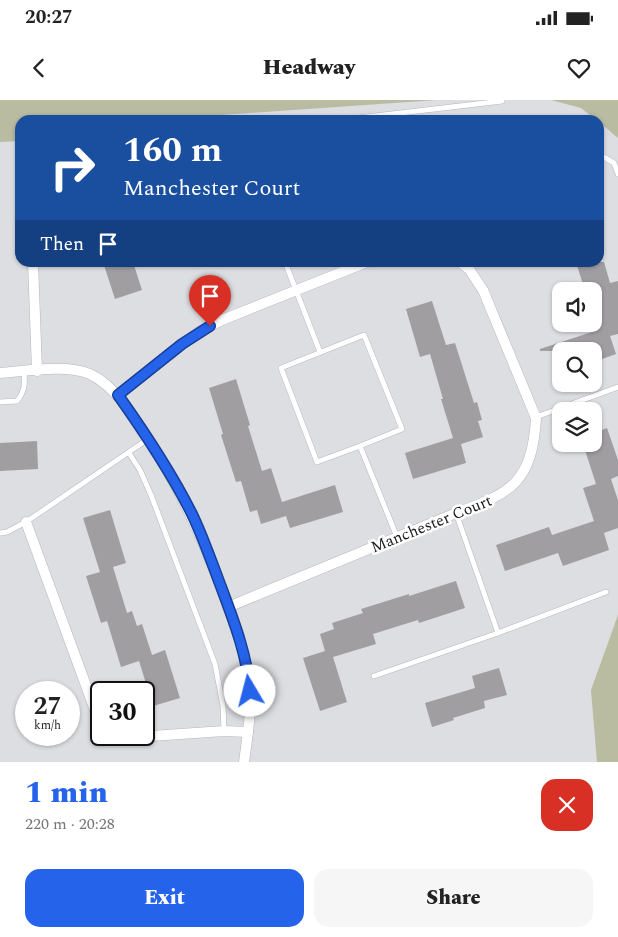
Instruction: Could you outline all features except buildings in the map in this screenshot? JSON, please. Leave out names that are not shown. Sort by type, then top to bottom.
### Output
[{"type":"street","points":[[33,267],[37,370]]},
{"type":"street","points":[[118,395],[197,333],[222,320],[355,267]]},
{"type":"street","points":[[466,267],[483,290],[536,418]]},
{"type":"street","points":[[0,372],[77,370],[91,375],[118,395],[170,473],[192,514],[204,542],[240,642],[248,676],[251,706],[244,762]]},
{"type":"street","name":"Manchester Court","points":[[228,607],[496,498],[516,481],[526,467],[531,454],[536,418]]},
{"type":"street","points":[[26,522],[90,699]]},
{"type":"street","points":[[155,736],[248,732]]},
{"type":"lane","points":[[383,115],[502,101]]},
{"type":"lane","points":[[604,157],[614,163],[618,174]]},
{"type":"lane","points":[[286,267],[320,352]]},
{"type":"lane","points":[[364,335],[402,429],[360,446],[318,462],[281,368],[364,335]]},
{"type":"lane","points":[[0,402],[17,401],[22,395],[25,385],[24,371]]},
{"type":"lane","points":[[536,418],[618,387]]},
{"type":"lane","points":[[0,533],[7,532],[26,522],[148,439]]},
{"type":"lane","points":[[360,446],[397,537]]},
{"type":"lane","points":[[129,452],[152,495],[215,664],[224,706],[224,732]]},
{"type":"lane","points":[[456,513],[498,633]]},
{"type":"lane","points":[[374,676],[498,633],[606,592]]},
{"type":"green space","points":[[0,100],[437,100],[221,115],[15,115],[15,141],[0,142]]},
{"type":"green space","points":[[551,100],[618,100],[618,138],[604,126],[604,115],[590,115],[581,108]]},
{"type":"green space","points":[[618,615],[618,762],[597,762],[591,690]]},
{"type":"route","points":[[210,326],[182,344],[118,395],[138,422],[170,473],[192,514],[240,642],[250,691]]}]
